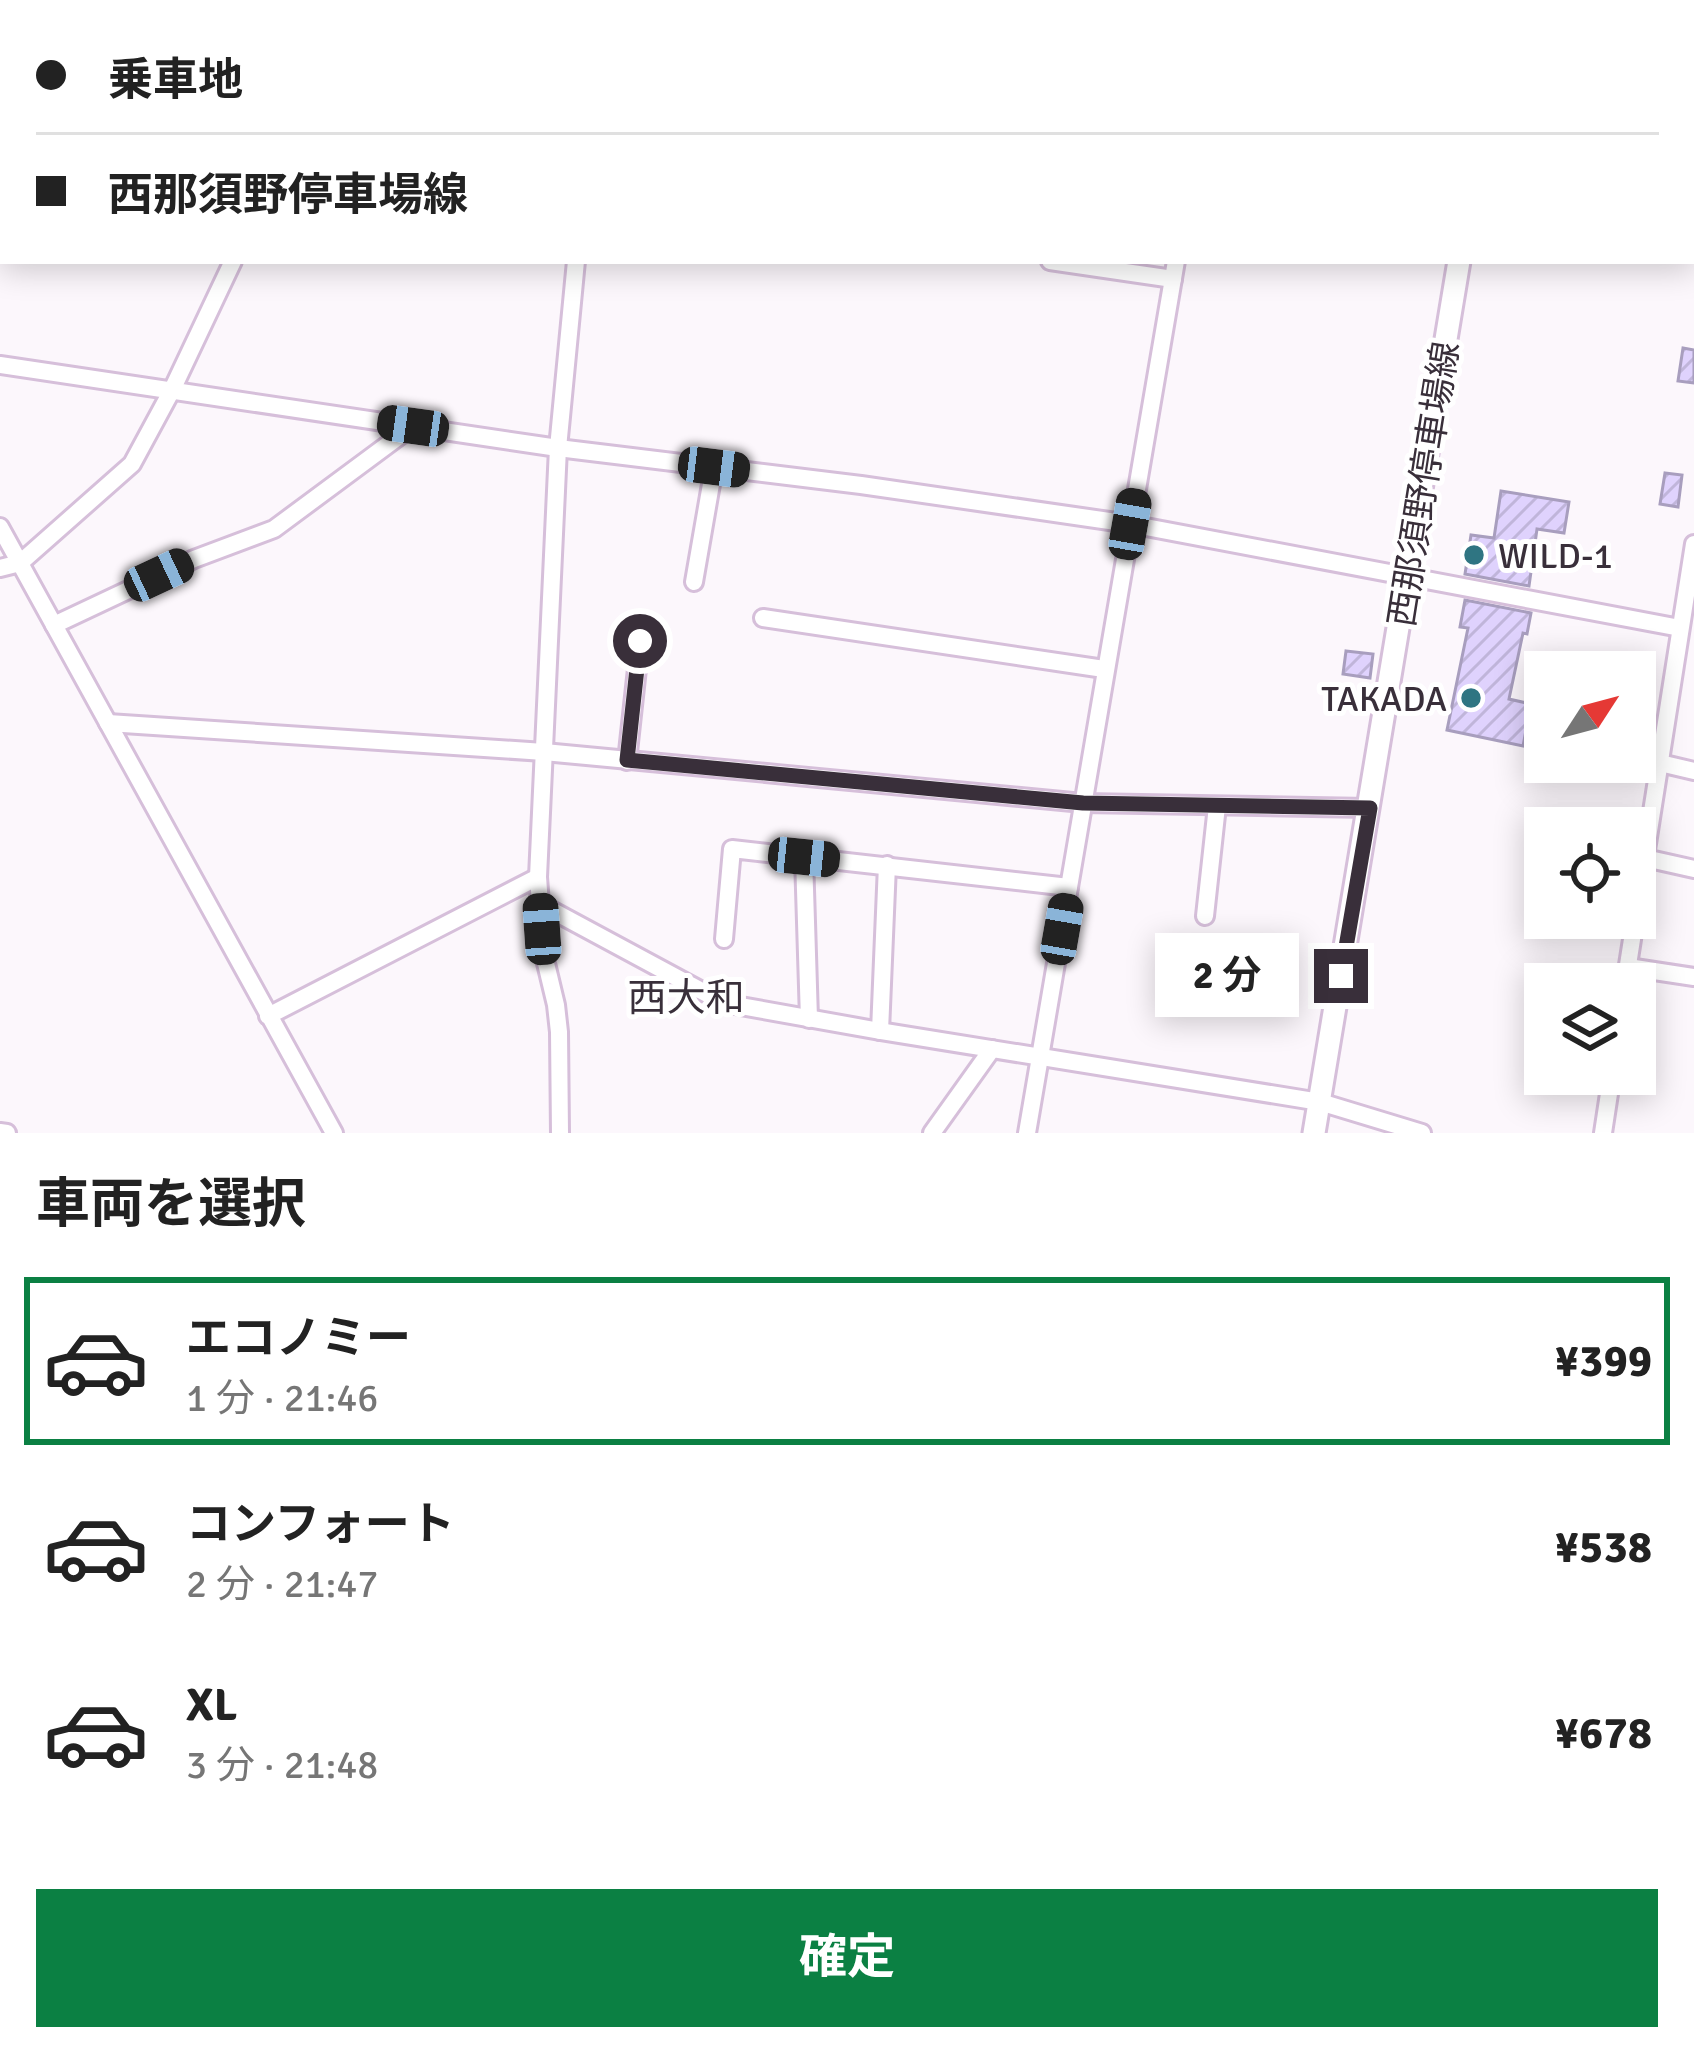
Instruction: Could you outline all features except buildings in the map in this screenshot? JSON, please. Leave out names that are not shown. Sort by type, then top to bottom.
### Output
[{"type":"main road","name":"西那須野停車場線","points":[[1314,1133],[1459,264]]},
{"type":"street","points":[[0,568],[20,563],[132,464],[232,264]]},
{"type":"street","points":[[560,1133],[559,1032],[544,955],[538,877],[557,448],[576,264]]},
{"type":"street","points":[[1027,1133],[1174,270],[1091,264]]},
{"type":"street","points":[[0,365],[557,448],[861,484],[1130,524],[1680,628]]},
{"type":"street","points":[[53,625],[194,559],[274,529],[413,426]]},
{"type":"street","points":[[694,582],[714,467]]},
{"type":"street","points":[[0,527],[334,1133]]},
{"type":"street","points":[[1653,807],[1686,652],[1680,628],[1694,544]]},
{"type":"street","points":[[763,618],[1105,669]]},
{"type":"street","points":[[627,760],[640,641]]},
{"type":"street","points":[[108,723],[544,752],[1083,803],[1370,808]]},
{"type":"street","points":[[1660,763],[1694,771]]},
{"type":"street","points":[[1205,916],[1217,806]]},
{"type":"street","points":[[724,940],[732,849],[1069,887]]},
{"type":"street","points":[[804,857],[809,1019]]},
{"type":"street","points":[[1656,860],[1694,869]]},
{"type":"street","points":[[880,1031],[886,865]]},
{"type":"street","points":[[268,1016],[538,877]]},
{"type":"street","points":[[540,904],[714,999],[809,1019],[1320,1102],[1422,1133]]},
{"type":"street","points":[[1656,976],[1694,977]]},
{"type":"street","points":[[932,1133],[992,1049]]},
{"type":"street","points":[[1603,1133],[1609,1095]]},
{"type":"place","name":"WILD-1","points":[[1474,555]]},
{"type":"place","name":"TAKADA","points":[[1471,698]]},
{"type":"district","name":"西大和","points":[[686,997]]},
{"type":"route","points":[[640,641],[627,760],[1083,803],[1370,808],[1341,976]]}]
